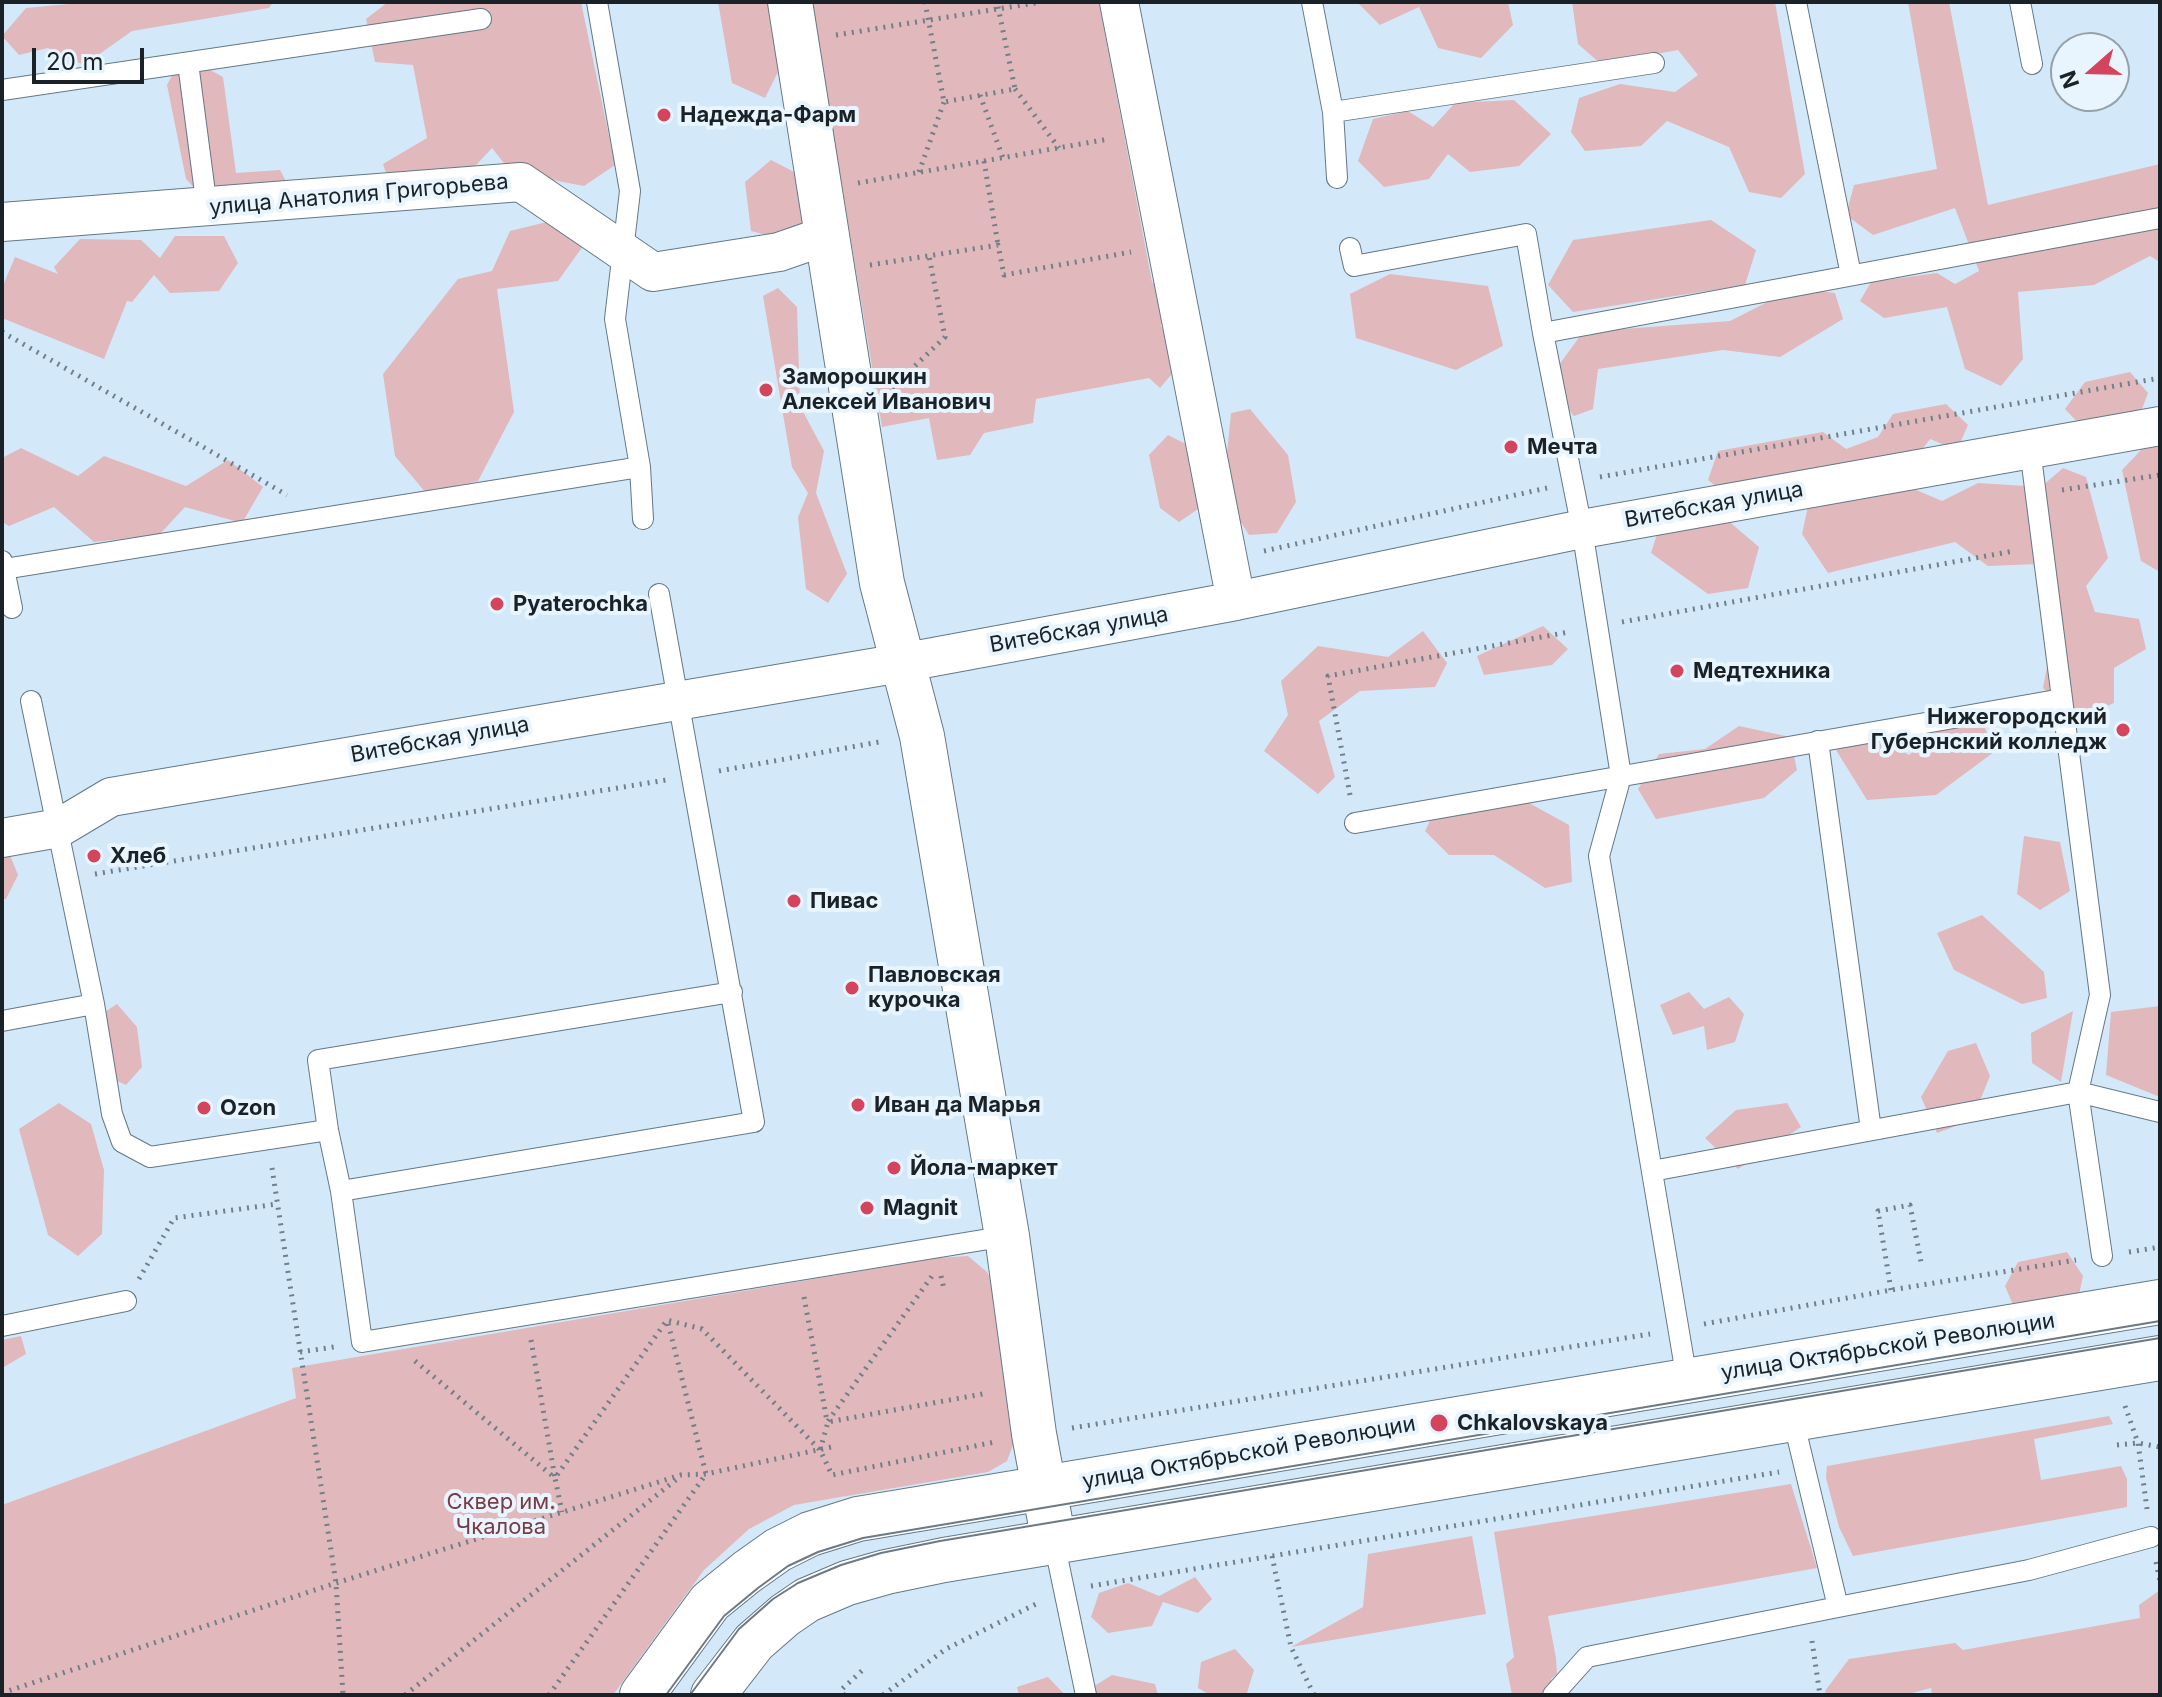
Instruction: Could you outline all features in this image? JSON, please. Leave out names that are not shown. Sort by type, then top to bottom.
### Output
[{"type":"main road","points":[[794,22],[882,583],[922,736],[1007,1236],[1034,1434],[1054,1542]]},
{"type":"main road","name":"улица Октябрьской Революции","points":[[642,1695],[710,1602],[778,1550],[810,1534],[858,1519],[2160,1302]]},
{"type":"main road","points":[[713,1695],[754,1642],[785,1615],[807,1600],[847,1583],[886,1572],[2160,1358]]},
{"type":"main road","points":[[1785,1365],[1793,1419]]},
{"type":"main road","points":[[1687,1380],[1695,1435]]},
{"type":"street","points":[[1119,2],[1236,601]]},
{"type":"street","name":"улица Анатолия Григорьева","points":[[2,222],[521,182],[653,272],[779,252],[831,253]]},
{"type":"street","name":"Витебская улица","points":[[2,838],[59,828],[111,797],[901,663],[1236,601],[1582,529],[2160,426]]},
{"type":"lane","points":[[597,2],[630,191],[615,319],[640,467],[643,519]]},
{"type":"lane","points":[[1312,2],[1333,112],[1337,178]]},
{"type":"lane","points":[[1796,2],[1851,275]]},
{"type":"lane","points":[[2020,2],[2032,64]]},
{"type":"lane","points":[[2,90],[481,19]]},
{"type":"lane","points":[[188,63],[207,208]]},
{"type":"lane","points":[[1333,112],[1654,63]]},
{"type":"lane","points":[[1543,333],[2160,218]]},
{"type":"lane","points":[[1350,248],[1354,266],[1526,234],[1582,529],[1621,776],[1599,856],[1687,1380]]},
{"type":"lane","points":[[2030,449],[2100,995],[2078,1092],[2102,1256]]},
{"type":"lane","points":[[12,608],[3,565],[640,467]]},
{"type":"lane","points":[[341,1191],[754,1122],[659,594]]},
{"type":"lane","points":[[1355,823],[2062,699]]},
{"type":"lane","points":[[31,701],[94,1004],[112,1114],[122,1142],[150,1157],[328,1130]]},
{"type":"lane","points":[[1818,741],[1871,1130]]},
{"type":"lane","points":[[732,992],[318,1060],[341,1191],[362,1342],[1007,1236]]},
{"type":"lane","points":[[2,1021],[94,1004]]},
{"type":"lane","points":[[1652,1171],[2078,1092],[2160,1112]]},
{"type":"lane","points":[[2,1326],[126,1301]]},
{"type":"lane","points":[[1793,1419],[1838,1607]]},
{"type":"lane","points":[[1553,1695],[1587,1657],[2029,1570],[2151,1537]]},
{"type":"lane","points":[[1054,1542],[1086,1695]]},
{"type":"path","points":[[918,173],[944,102],[925,2]]},
{"type":"path","points":[[794,22],[928,20],[998,5],[1041,2]]},
{"type":"path","points":[[998,5],[1015,89],[1059,148]]},
{"type":"path","points":[[944,102],[1015,89]]},
{"type":"path","points":[[980,95],[1003,158]]},
{"type":"path","points":[[821,190],[1145,133]]},
{"type":"path","points":[[984,161],[1004,275],[1167,246]]},
{"type":"path","points":[[831,253],[929,256],[998,245]]},
{"type":"path","points":[[857,422],[945,337],[929,256]]},
{"type":"path","points":[[2,332],[326,517]]},
{"type":"path","points":[[1264,551],[1573,482],[2160,378]]},
{"type":"path","points":[[2036,494],[2160,475]]},
{"type":"path","points":[[68,878],[692,776],[879,742]]},
{"type":"path","points":[[267,1139],[336,1583],[343,1695]]},
{"type":"path","points":[[126,1301],[174,1218],[277,1204]]},
{"type":"path","points":[[1891,1290],[1878,1211],[1910,1205],[1921,1262]]},
{"type":"path","points":[[667,1320],[702,1329],[820,1450],[832,1475],[1034,1434],[2160,1247]]},
{"type":"path","points":[[820,1450],[828,1422],[939,1267]]},
{"type":"path","points":[[798,1270],[828,1422]]},
{"type":"path","points":[[549,1695],[706,1474],[660,1293]]},
{"type":"path","points":[[526,1314],[562,1512]]},
{"type":"path","points":[[555,1478],[667,1320]]},
{"type":"path","points":[[386,1337],[555,1478]]},
{"type":"path","points":[[828,1422],[992,1392]]},
{"type":"path","points":[[2125,1406],[2138,1443],[2160,1581]]},
{"type":"path","points":[[2117,1445],[2138,1443],[2160,1447]]},
{"type":"path","points":[[2,1693],[336,1583],[681,1475],[706,1474],[836,1446]]},
{"type":"path","points":[[883,1695],[946,1649],[1063,1590],[1787,1471],[1805,1465]]},
{"type":"path","points":[[405,1695],[681,1475]]},
{"type":"path","points":[[1272,1556],[1291,1647],[1314,1695]]},
{"type":"path","points":[[1808,1613],[1820,1695]]},
{"type":"path","points":[[844,1695],[841,1690],[866,1667]]},
{"type":"green space","points":[[91,2],[273,2],[269,8],[132,31],[84,65],[48,48],[19,55],[2,36],[26,8]]},
{"type":"green space","points":[[388,2],[581,2],[615,165],[584,186],[511,172],[492,148],[466,176],[390,186],[383,164],[427,138],[413,65],[375,62],[366,19]]},
{"type":"green space","points":[[718,2],[769,2],[782,64],[765,98],[732,83]]},
{"type":"green space","points":[[812,2],[1099,2],[1152,282],[1164,289],[1161,326],[1180,364],[1160,388],[1149,378],[1036,399],[1033,423],[984,433],[970,455],[937,460],[929,418],[882,427],[841,180],[814,175]]},
{"type":"green space","points":[[1357,2],[1508,2],[1513,25],[1481,58],[1438,48],[1419,7],[1380,25]]},
{"type":"green space","points":[[1572,2],[1775,2],[1805,174],[1781,198],[1749,192],[1729,147],[1667,121],[1641,146],[1585,151],[1571,132],[1579,98],[1620,84],[1675,92],[1698,75],[1678,50],[1601,64],[1578,44]]},
{"type":"green space","points":[[1908,2],[1949,2],[1988,205],[2160,164],[2160,262],[2150,256],[2094,285],[2018,292],[2023,359],[2001,386],[1965,369],[1947,307],[1884,318],[1860,301],[1871,282],[1937,273],[1955,284],[1979,271],[1955,208],[1873,235],[1846,215],[1854,185],[1937,169]]},
{"type":"green space","points":[[183,55],[223,77],[236,173],[280,170],[292,193],[218,214],[186,179],[167,85]]},
{"type":"green space","points":[[1514,100],[1551,134],[1519,166],[1470,172],[1448,154],[1429,179],[1384,187],[1358,161],[1373,119],[1408,111],[1433,127],[1455,103]]},
{"type":"green space","points":[[771,160],[800,175],[810,217],[786,240],[751,231],[745,182]]},
{"type":"green space","points":[[563,218],[586,242],[558,281],[497,289],[514,412],[478,481],[426,493],[395,456],[383,374],[458,279],[492,271],[510,231]]},
{"type":"green space","points":[[1711,220],[1756,250],[1745,285],[1573,312],[1548,285],[1573,240]]},
{"type":"green space","points":[[175,236],[224,236],[238,263],[219,291],[170,293],[154,275],[132,302],[127,301],[104,359],[2,318],[2,288],[15,257],[58,274],[54,267],[80,239],[141,240],[160,258]]},
{"type":"green space","points":[[1390,274],[1488,286],[1503,346],[1456,370],[1356,338],[1350,294]]},
{"type":"green space","points":[[778,288],[797,307],[800,406],[824,451],[816,493],[847,574],[828,603],[806,589],[798,517],[808,493],[792,467],[763,296]]},
{"type":"green space","points":[[1795,288],[1835,293],[1843,319],[1780,357],[1723,350],[1598,369],[1593,409],[1574,416],[1545,384],[1583,332],[1730,321]]},
{"type":"green space","points":[[2130,372],[2148,393],[2137,422],[2088,433],[2065,409],[2085,382]]},
{"type":"green space","points":[[1946,404],[1968,425],[1957,450],[1930,439],[1914,460],[1732,499],[1708,480],[1718,451],[1823,432],[1846,449],[1878,437],[1893,414]]},
{"type":"green space","points":[[1250,409],[1288,455],[1296,502],[1277,533],[1249,535],[1223,494],[1231,413]]},
{"type":"green space","points":[[1168,435],[1196,449],[1204,505],[1179,522],[1160,508],[1149,455]]},
{"type":"green space","points":[[2160,445],[2160,572],[2141,561],[2122,470],[2142,449]]},
{"type":"green space","points":[[21,448],[78,476],[104,456],[186,486],[228,460],[263,487],[242,523],[185,507],[159,535],[94,542],[54,507],[9,526],[2,522],[2,458]]},
{"type":"green space","points":[[2063,468],[2086,477],[2108,558],[2086,586],[2095,612],[2139,619],[2146,649],[2114,668],[2114,703],[2076,719],[2043,688],[2058,609],[2037,564],[1988,566],[1955,542],[1828,573],[1802,534],[1810,497],[1900,483],[1942,501],[1978,483],[2041,487]]},
{"type":"green space","points":[[1719,513],[1759,547],[1748,588],[1708,594],[1651,553],[1658,531]]},
{"type":"green space","points":[[1543,626],[1568,649],[1552,665],[1484,675],[1477,656]]},
{"type":"green space","points":[[1423,631],[1447,663],[1435,687],[1360,691],[1319,721],[1335,777],[1318,794],[1264,751],[1288,715],[1281,681],[1318,646],[1388,657]]},
{"type":"green space","points":[[1739,726],[1790,737],[1797,770],[1764,798],[1656,819],[1638,789],[1659,754],[1705,749]]},
{"type":"green space","points":[[1863,726],[1909,755],[1942,727],[1985,728],[1994,752],[1936,795],[1867,800],[1836,750]]},
{"type":"green space","points":[[1500,787],[1569,825],[1572,882],[1545,888],[1494,855],[1449,855],[1425,831],[1441,799]]},
{"type":"green space","points":[[2024,836],[2060,842],[2070,891],[2040,910],[2017,894]]},
{"type":"green space","points":[[7,848],[18,875],[6,899],[2,899],[2,849]]},
{"type":"green space","points":[[1982,915],[2044,972],[2047,998],[2022,1004],[1954,970],[1937,933]]},
{"type":"green space","points":[[1689,992],[1704,1009],[1729,997],[1744,1014],[1735,1042],[1707,1050],[1704,1026],[1673,1035],[1660,1005]]},
{"type":"green space","points":[[117,1004],[137,1027],[142,1067],[126,1085],[97,1072],[88,1023]]},
{"type":"green space","points":[[2160,1006],[2160,1097],[2106,1075],[2111,1012]]},
{"type":"green space","points":[[2073,1011],[2061,1082],[2032,1063],[2031,1033]]},
{"type":"green space","points":[[1976,1043],[1990,1076],[1972,1120],[1937,1133],[1921,1097],[1948,1051]]},
{"type":"green space","points":[[59,1103],[91,1124],[104,1170],[102,1234],[78,1256],[48,1235],[19,1129]]},
{"type":"green space","points":[[1787,1103],[1801,1127],[1738,1169],[1705,1138],[1736,1110]]},
{"type":"green space","points":[[2067,1252],[2083,1276],[2076,1308],[2019,1319],[2005,1286],[2018,1262]]},
{"type":"green space","name":"Сквер им. Чкалова","points":[[968,1256],[987,1272],[999,1294],[1016,1437],[1007,1461],[988,1472],[794,1505],[749,1529],[704,1570],[613,1695],[2,1695],[2,1505],[296,1398],[292,1368],[937,1258]]},
{"type":"green space","points":[[21,1336],[26,1354],[2,1368],[2,1340]]},
{"type":"green space","points":[[2109,1416],[2113,1424],[2034,1439],[2041,1480],[2121,1466],[2127,1479],[2127,1507],[1853,1556],[1839,1527],[1826,1478],[1827,1466]]},
{"type":"green space","points":[[1791,1484],[1817,1568],[1548,1616],[1556,1658],[1557,1674],[1551,1679],[1553,1686],[1542,1695],[1512,1695],[1506,1664],[1514,1657],[1494,1532]]},
{"type":"green space","points":[[1472,1536],[1486,1614],[1291,1647],[1363,1607],[1368,1554]]},
{"type":"green space","points":[[1195,1577],[1212,1599],[1198,1613],[1163,1602],[1152,1626],[1108,1633],[1091,1617],[1099,1593],[1128,1583],[1159,1596]]},
{"type":"green space","points":[[2160,1590],[2160,1695],[1932,1695],[1931,1688],[1904,1695],[1826,1695],[1825,1691],[1849,1659],[1955,1643],[1963,1650],[2140,1618],[2139,1605]]},
{"type":"green space","points":[[1235,1649],[1254,1670],[1247,1693],[1210,1695],[1198,1688],[1201,1662]]},
{"type":"green space","points":[[1112,1675],[1155,1684],[1158,1695],[1080,1695]]},
{"type":"green space","points":[[1048,1677],[1065,1695],[1019,1695],[1017,1687]]},
{"type":"tram line","points":[[666,1695],[724,1616],[758,1588],[788,1566],[818,1552],[863,1538],[2160,1321]]},
{"type":"tram line","points":[[690,1695],[739,1629],[773,1599],[798,1583],[881,1553],[2160,1338]]},
{"type":"place","name":"Надежда-Фарм","points":[[664,115]]},
{"type":"place","name":"Заморошкин Алексей Иванович","points":[[766,390]]},
{"type":"place","name":"Мечта","points":[[1511,447]]},
{"type":"place","name":"Pyaterochka","points":[[497,604]]},
{"type":"place","name":"Медтехника","points":[[1677,671]]},
{"type":"place","name":"Нижегородский Губернский колледж","points":[[2123,730]]},
{"type":"place","name":"Хлеб","points":[[94,856]]},
{"type":"place","name":"Пивас","points":[[794,901]]},
{"type":"place","name":"Павловская курочка","points":[[852,988]]},
{"type":"place","name":"Иван да Марья","points":[[858,1105]]},
{"type":"place","name":"Ozon","points":[[204,1108]]},
{"type":"place","name":"Йола-маркет","points":[[894,1168]]},
{"type":"place","name":"Magnit","points":[[867,1208]]},
{"type":"place","name":"Chkalovskaya","points":[[1439,1423]]}]
